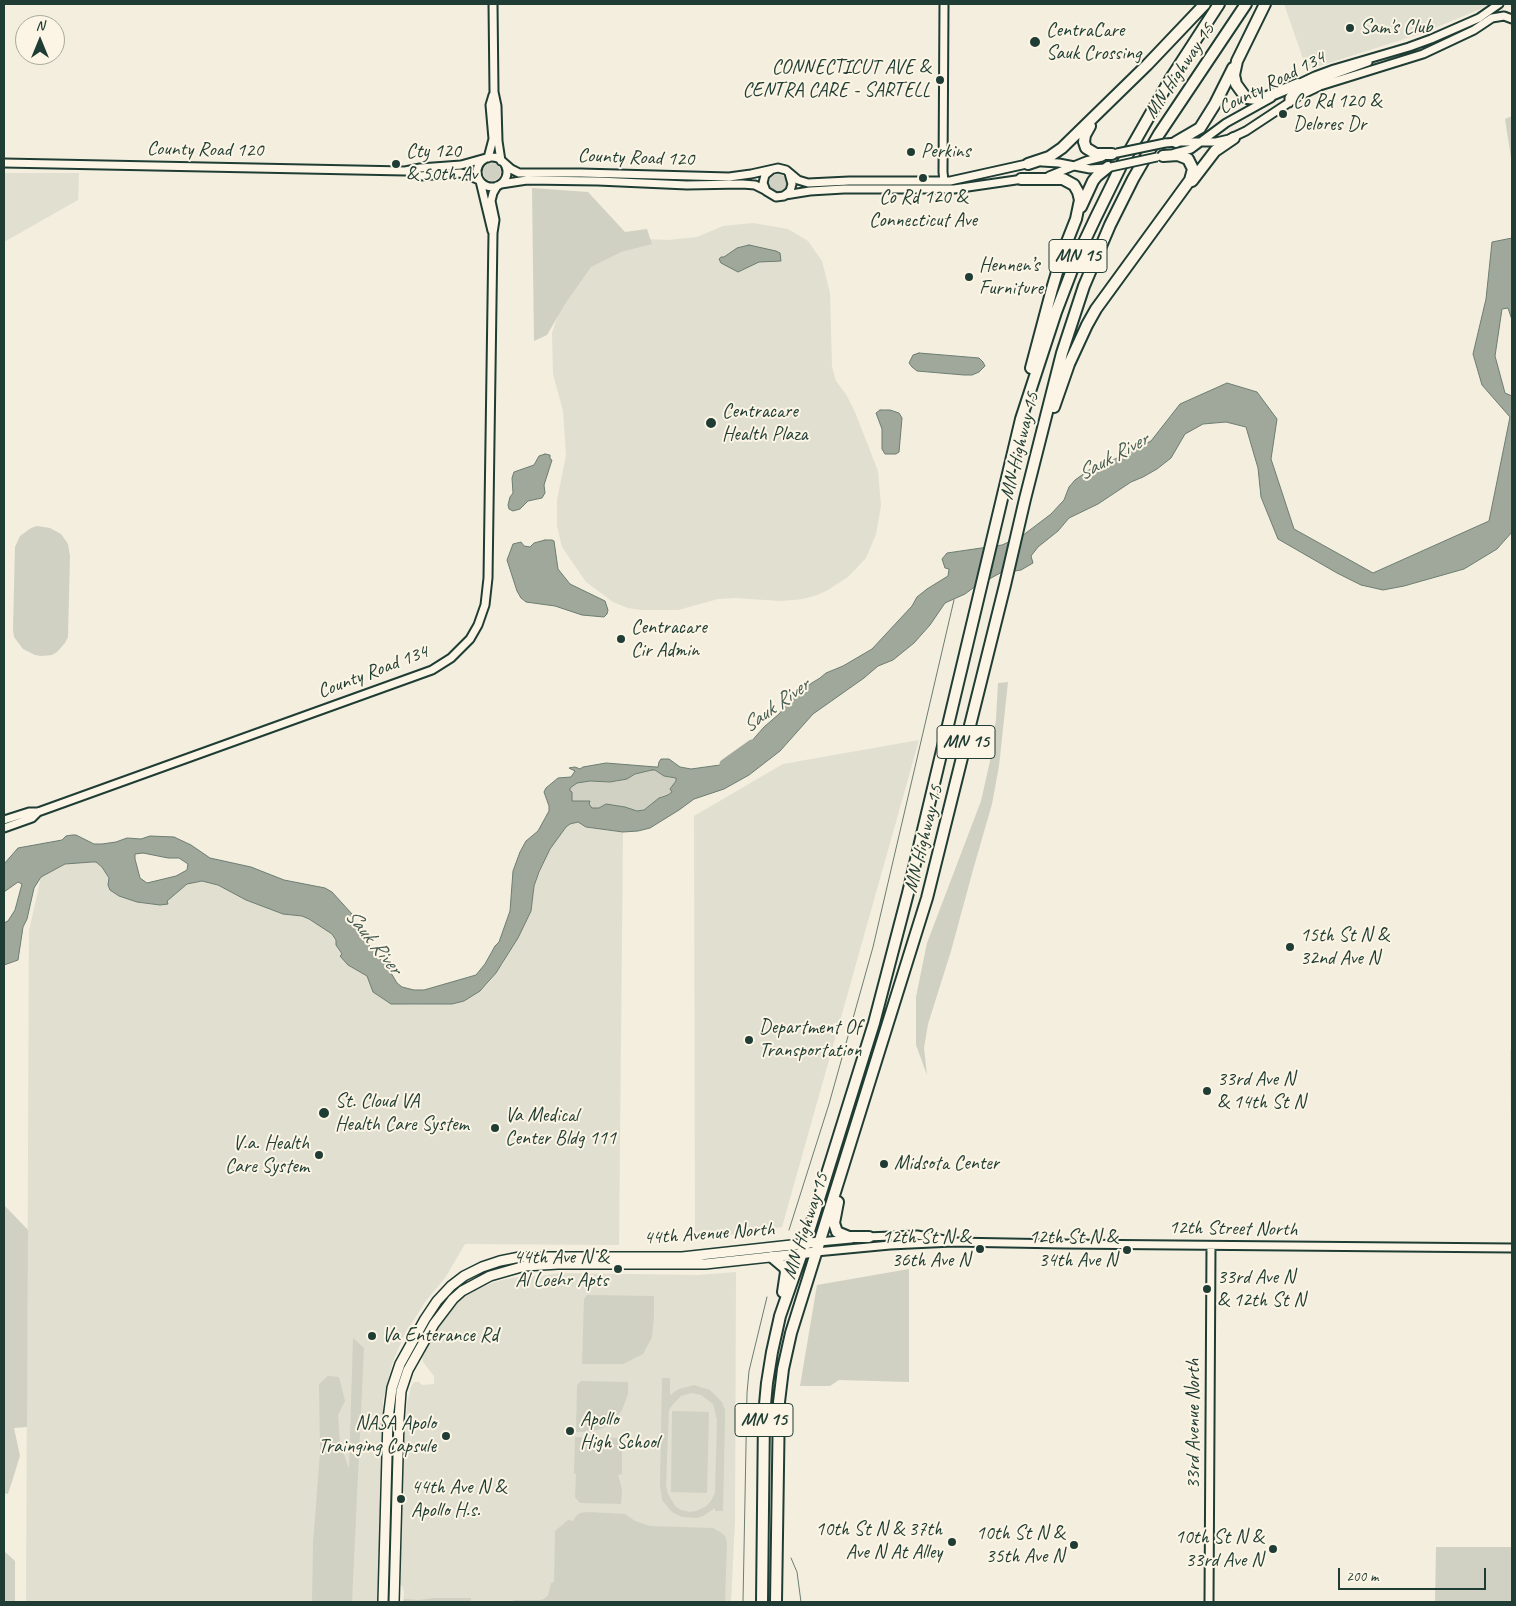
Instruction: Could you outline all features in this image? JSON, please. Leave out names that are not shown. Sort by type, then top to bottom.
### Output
[{"type":"highway","points":[[1028,164],[1055,154],[1147,65],[1205,4]]},
{"type":"highway","name":"MN Highway 15","points":[[762,1602],[764,1406],[769,1365],[780,1316],[876,1014],[908,893],[1020,423],[1056,312],[1077,258],[1095,219],[1122,164],[1171,78],[1218,4]]},
{"type":"highway","name":"MN Highway 15","points":[[776,1602],[777,1439],[780,1386],[791,1333],[928,898],[1062,353],[1084,286],[1110,225],[1133,179],[1159,134],[1246,4]]},
{"type":"highway","points":[[1176,142],[1194,132],[1204,123],[1265,4]]},
{"type":"highway","points":[[1248,39],[1235,68],[1235,80],[1240,92],[1248,98],[1258,99],[1298,84]]},
{"type":"highway","points":[[1101,111],[1086,130],[1085,145],[1088,150],[1096,154],[1115,153]]},
{"type":"highway","points":[[1025,499],[1069,364],[1087,325],[1104,297],[1188,185],[1215,151],[1234,138]]},
{"type":"highway","points":[[1160,157],[1181,156],[1190,162],[1193,169],[1188,185]]},
{"type":"highway","points":[[1020,423],[1035,350],[1063,252],[1093,181],[1109,167]]},
{"type":"highway","points":[[1021,179],[1052,178],[1070,182],[1077,189],[1079,196],[1076,220]]},
{"type":"highway","points":[[856,1125],[834,1223],[837,1232],[844,1236],[869,1237]]},
{"type":"highway","points":[[772,1257],[782,1265],[786,1272],[780,1316]]},
{"type":"main road","name":"44th Avenue North","points":[[631,1261],[804,1244],[817,1247]]},
{"type":"main road","name":"12th Street North","points":[[801,1254],[817,1247]]},
{"type":"main road","name":"44th Avenue North","points":[[631,1261],[705,1264],[801,1254]]},
{"type":"main road","points":[[383,1602],[389,1408],[392,1388],[400,1364],[428,1314],[442,1295],[464,1276],[482,1267],[510,1258],[529,1256],[631,1261]]},
{"type":"main road","points":[[394,1602],[401,1391],[408,1370],[439,1316],[458,1295],[478,1281],[499,1273],[525,1266],[631,1261]]},
{"type":"street","points":[[493,4],[494,92],[497,106],[498,141],[502,161],[507,169],[507,173],[504,181],[499,185],[488,186],[480,180],[477,172],[478,168],[487,158],[493,139],[490,105],[494,92]]},
{"type":"street","points":[[944,4],[944,181]]},
{"type":"street","points":[[1501,4],[1505,13],[1512,19]]},
{"type":"street","name":"County Road 134","points":[[1160,157],[1191,149],[1226,123],[1298,84],[1334,68],[1431,39],[1479,18],[1501,4]]},
{"type":"street","name":"County Road 134","points":[[1115,153],[1165,143],[1223,141],[1234,138],[1308,91],[1334,80],[1407,59],[1441,46],[1474,30],[1492,18],[1504,16],[1512,19]]},
{"type":"street","points":[[1289,102],[1292,93],[1310,84],[1357,67],[1393,51]]},
{"type":"street","points":[[1115,153],[1074,166],[1049,176],[954,189],[836,189],[810,191],[780,197],[772,196],[765,190],[764,179],[768,172],[778,168],[798,180],[808,183],[944,181],[1028,164],[1051,162],[1074,166],[1095,169],[1160,157]]},
{"type":"street","points":[[487,158],[495,158],[502,161]]},
{"type":"street","name":"County Road 120","points":[[4,163],[405,171],[462,165],[487,158]]},
{"type":"street","name":"County Road 120","points":[[502,161],[512,169],[525,173],[729,177],[771,170]]},
{"type":"street","name":"County Road 120","points":[[405,171],[420,176],[460,173],[480,180]]},
{"type":"street","points":[[785,195],[790,191],[792,184],[789,173]]},
{"type":"street","name":"County Road 134","points":[[480,180],[493,233]]},
{"type":"street","name":"County Road 120","points":[[499,185],[528,180],[598,181],[687,185],[742,184],[765,190]]},
{"type":"street","name":"County Road 134","points":[[4,820],[29,812],[38,812],[432,670],[451,658],[470,639],[485,605],[488,578],[493,233],[495,220],[492,196],[499,185]]},
{"type":"street","name":"County Road 134","points":[[4,828],[32,818],[38,812]]},
{"type":"street","name":"12th Street North","points":[[817,1247],[869,1237],[916,1236],[953,1242]]},
{"type":"street","name":"12th Street North","points":[[817,1247],[953,1242],[1512,1248]]},
{"type":"street","name":"33rd Avenue North","points":[[1209,1602],[1211,1246]]},
{"type":"shaded area","points":[[1284,4],[1490,4],[1420,34],[1307,70]]},
{"type":"shaded area","points":[[1512,116],[1512,164],[1505,119]]},
{"type":"shaded area","points":[[492,163],[498,166],[501,172],[498,178],[492,181],[486,178],[483,172],[486,166]]},
{"type":"shaded area","points":[[4,173],[79,173],[78,200],[4,242]]},
{"type":"shaded area","points":[[778,174],[784,177],[787,183],[784,189],[778,192],[772,189],[769,183],[772,177]]},
{"type":"shaded area","points":[[532,188],[588,192],[625,232],[647,229],[652,244],[621,252],[591,267],[565,304],[547,335],[534,341]]},
{"type":"shaded area","name":"Centracare Health Plaza","points":[[753,223],[788,229],[808,241],[822,261],[830,293],[832,367],[836,381],[847,396],[855,412],[878,471],[881,506],[876,534],[866,558],[848,577],[817,595],[803,599],[781,601],[735,598],[718,599],[678,610],[628,608],[613,602],[586,582],[562,547],[557,526],[557,500],[566,455],[563,411],[553,374],[552,333],[564,298],[588,262],[646,239],[668,240],[697,237],[723,226]]},
{"type":"shaded area","name":"Sauk River","points":[[1512,238],[1512,320],[1508,308],[1502,309],[1495,356],[1505,393],[1512,396],[1512,532],[1497,549],[1464,569],[1383,590],[1361,585],[1337,573],[1278,539],[1261,497],[1258,468],[1246,427],[1226,422],[1203,424],[1185,434],[1171,458],[1157,469],[1131,482],[1098,504],[1069,518],[1058,531],[1038,547],[1031,556],[1033,563],[1021,570],[1015,571],[1011,569],[1002,572],[965,594],[945,603],[930,625],[914,643],[893,660],[878,666],[813,714],[780,751],[749,775],[724,789],[694,799],[650,828],[623,832],[586,827],[578,822],[566,827],[550,849],[539,872],[534,886],[531,911],[518,938],[496,973],[480,991],[464,1001],[452,1004],[391,1004],[373,992],[367,976],[348,965],[340,956],[342,954],[332,934],[309,919],[302,916],[283,914],[246,900],[218,885],[202,881],[187,884],[167,901],[168,904],[160,905],[137,902],[119,896],[110,890],[108,885],[109,878],[102,867],[96,862],[65,864],[41,877],[34,888],[27,919],[23,927],[18,960],[4,965],[4,923],[8,921],[15,910],[22,884],[18,882],[4,892],[4,864],[18,848],[62,840],[66,836],[72,835],[76,835],[94,844],[116,842],[127,838],[141,839],[150,836],[174,837],[191,845],[210,858],[251,867],[284,880],[325,888],[332,892],[352,914],[356,925],[371,948],[402,987],[424,990],[476,975],[499,942],[510,911],[513,871],[520,852],[526,841],[538,831],[549,811],[544,792],[558,778],[571,777],[575,771],[569,768],[575,767],[580,769],[606,763],[658,767],[661,759],[669,759],[680,767],[691,769],[720,765],[732,759],[743,751],[764,727],[807,686],[826,673],[843,666],[872,649],[912,606],[917,597],[948,576],[949,569],[945,568],[942,559],[947,553],[1002,545],[1022,536],[1051,514],[1064,500],[1069,487],[1075,480],[1089,470],[1151,441],[1180,404],[1227,383],[1257,392],[1277,419],[1271,459],[1294,529],[1373,573],[1489,521],[1510,417],[1482,385],[1473,354],[1486,299],[1492,242]],"holes":[[[652,770],[664,776],[676,778],[676,781],[670,789],[672,792],[659,798],[644,810],[637,811],[606,804],[599,808],[592,808],[589,804],[590,801],[572,801],[570,788],[577,783],[590,781],[610,782],[627,779],[635,774]],[[143,853],[168,858],[179,858],[188,864],[187,870],[176,876],[147,883],[140,878],[135,859],[135,854]]]},
{"type":"shaded area","points":[[749,245],[780,253],[781,261],[759,262],[738,272],[721,263],[719,259],[721,257],[737,248]]},
{"type":"shaded area","points":[[919,353],[979,358],[985,366],[979,372],[972,375],[917,371],[909,363],[913,355]]},
{"type":"shaded area","points":[[880,410],[890,410],[899,413],[902,418],[899,452],[896,454],[885,454],[882,449],[882,429],[876,413]]},
{"type":"shaded area","points":[[550,455],[552,460],[544,485],[545,493],[542,498],[528,501],[520,509],[513,511],[509,509],[510,497],[513,493],[512,478],[514,472],[534,465],[539,456]]},
{"type":"shaded area","points":[[37,526],[50,528],[61,534],[68,544],[70,556],[68,637],[57,652],[52,655],[41,656],[23,649],[14,637],[13,630],[15,547],[20,536]]},
{"type":"shaded area","points":[[545,540],[554,541],[558,569],[570,584],[605,601],[608,610],[604,617],[582,615],[555,606],[526,602],[521,598],[507,560],[513,544],[521,542],[524,546],[530,547],[534,543]]},
{"type":"shaded area","points":[[1008,682],[999,766],[992,804],[951,951],[928,1024],[924,1048],[927,1075],[916,1045],[916,997],[927,943],[981,801],[990,761],[996,719],[998,683]]},
{"type":"shaded area","points":[[919,740],[782,1227],[695,1240],[694,816],[783,764]]},
{"type":"shaded area","points":[[652,770],[664,776],[676,778],[676,781],[672,792],[662,796],[644,810],[637,811],[606,804],[599,808],[592,808],[589,804],[590,801],[572,802],[570,788],[576,783],[590,781],[610,782],[627,779],[635,774]]},
{"type":"shaded area","name":"St. Cloud VA Health Care System","points":[[578,822],[586,827],[623,832],[619,1245],[465,1244],[445,1278],[425,1302],[404,1336],[393,1361],[383,1400],[378,1602],[26,1602],[29,931],[41,877],[65,864],[96,862],[102,867],[119,896],[137,902],[160,905],[187,884],[202,881],[218,885],[246,900],[283,914],[302,916],[324,928],[336,940],[338,950],[348,965],[367,976],[373,992],[387,1002],[411,1005],[452,1004],[480,991],[503,964],[531,911],[534,886],[550,849],[566,827]]},
{"type":"shaded area","points":[[1510,1050],[1512,1050],[1512,1188]]},
{"type":"shaded area","points":[[4,1205],[28,1230],[27,1427],[14,1428],[20,1456],[8,1494],[4,1493]]},
{"type":"shaded area","points":[[909,1269],[909,1382],[839,1380],[830,1386],[800,1386],[817,1285]]},
{"type":"shaded area","name":"Apollo High School","points":[[736,1272],[735,1521],[731,1602],[403,1602],[404,1593],[400,1583],[401,1490],[407,1404],[414,1382],[419,1382],[422,1385],[434,1384],[434,1376],[423,1362],[422,1354],[443,1321],[460,1301],[468,1294],[492,1283],[524,1276],[561,1273],[698,1275]]},
{"type":"shaded area","points":[[587,1295],[654,1296],[652,1337],[643,1354],[623,1364],[582,1364],[584,1299]]},
{"type":"shaded area","points":[[353,1338],[364,1348],[352,1602],[312,1602],[313,1543],[320,1453],[319,1384],[328,1376],[339,1377],[345,1401],[338,1415],[340,1443],[349,1469]]},
{"type":"shaded area","points":[[662,1378],[670,1378],[670,1395],[679,1389],[694,1385],[710,1390],[722,1402],[725,1410],[723,1511],[715,1511],[715,1508],[697,1518],[682,1517],[672,1512],[662,1500],[660,1485]],"holes":[[[692,1393],[701,1395],[713,1404],[717,1420],[715,1493],[705,1507],[690,1512],[675,1506],[666,1486],[669,1410],[681,1396]]]},
{"type":"shaded area","points":[[581,1381],[628,1382],[628,1394],[622,1410],[614,1421],[601,1429],[590,1432],[576,1432],[577,1385]]},
{"type":"shaded area","points":[[672,1411],[709,1412],[707,1493],[671,1492]]},
{"type":"shaded area","points":[[575,1437],[622,1438],[622,1474],[618,1475],[622,1489],[621,1504],[580,1503],[575,1497]]},
{"type":"shaded area","points":[[580,1513],[625,1514],[635,1521],[650,1526],[713,1528],[720,1532],[725,1536],[727,1542],[725,1602],[513,1602],[513,1600],[540,1600],[548,1595],[551,1583],[554,1582],[555,1531],[568,1520],[573,1521]]},
{"type":"shaded area","points":[[1436,1547],[1512,1547],[1512,1602],[1435,1602]]},
{"type":"shaded area","points":[[4,1551],[15,1561],[15,1602],[4,1602]]},
{"type":"shaded area","points":[[471,1598],[471,1602],[403,1602],[404,1599],[419,1600]]},
{"type":"waterway","points":[[789,1230],[829,1104],[873,947],[954,600]]},
{"type":"waterway","name":"Sauk River","points":[[724,764],[752,744]]},
{"type":"waterway","points":[[743,1602],[747,1393],[749,1371],[767,1297]]},
{"type":"waterway","points":[[791,1558],[797,1572],[801,1602]]},
{"type":"place","name":"Sam's Club","points":[[1350,28]]},
{"type":"place","name":"CentraCare Sauk Crossing","points":[[1035,42]]},
{"type":"place","name":"CONNECTICUT AVE & CENTRA CARE - SARTELL","points":[[940,80]]},
{"type":"place","name":"Co Rd 120 & Delores Dr","points":[[1283,114]]},
{"type":"place","name":"Perkins","points":[[911,152]]},
{"type":"place","name":"Cty 120 & 50th Av","points":[[396,164]]},
{"type":"place","name":"Co Rd 120 & Connecticut Ave","points":[[923,178]]},
{"type":"place","name":"Hennen’s Furniture","points":[[969,277]]},
{"type":"place","name":"Centracare Health Plaza","points":[[711,423]]},
{"type":"place","name":"Centracare Cir Admin","points":[[621,639]]},
{"type":"place","name":"15th St N & 32nd Ave N","points":[[1290,947]]},
{"type":"place","name":"Department Of Transportation","points":[[749,1040]]},
{"type":"place","name":"33rd Ave N & 14th St N","points":[[1207,1091]]},
{"type":"place","name":"St. Cloud VA Health Care System","points":[[324,1113]]},
{"type":"place","name":"Va Medical Center Bldg 111","points":[[495,1128]]},
{"type":"place","name":"V.a. Health Care System","points":[[319,1155]]},
{"type":"place","name":"Midsota Center","points":[[884,1164]]},
{"type":"place","name":"12th St N & 36th Ave N","points":[[980,1249]]},
{"type":"place","name":"12th St N & 34th Ave N","points":[[1127,1250]]},
{"type":"place","name":"44th Ave N & Al Loehr Apts","points":[[618,1269]]},
{"type":"place","name":"33rd Ave N & 12th St N","points":[[1207,1289]]},
{"type":"place","name":"Va Enterance Rd","points":[[372,1336]]},
{"type":"place","name":"Apollo High School","points":[[570,1431]]},
{"type":"place","name":"NASA Apolo Trainging Capsule","points":[[446,1436]]},
{"type":"place","name":"44th Ave N & Apollo H.s.","points":[[401,1499]]},
{"type":"place","name":"10th St N & 37th Ave N At Alley","points":[[952,1542]]},
{"type":"place","name":"10th St N & 35th Ave N","points":[[1074,1545]]},
{"type":"place","name":"10th St N & 33rd Ave N","points":[[1273,1549]]}]
